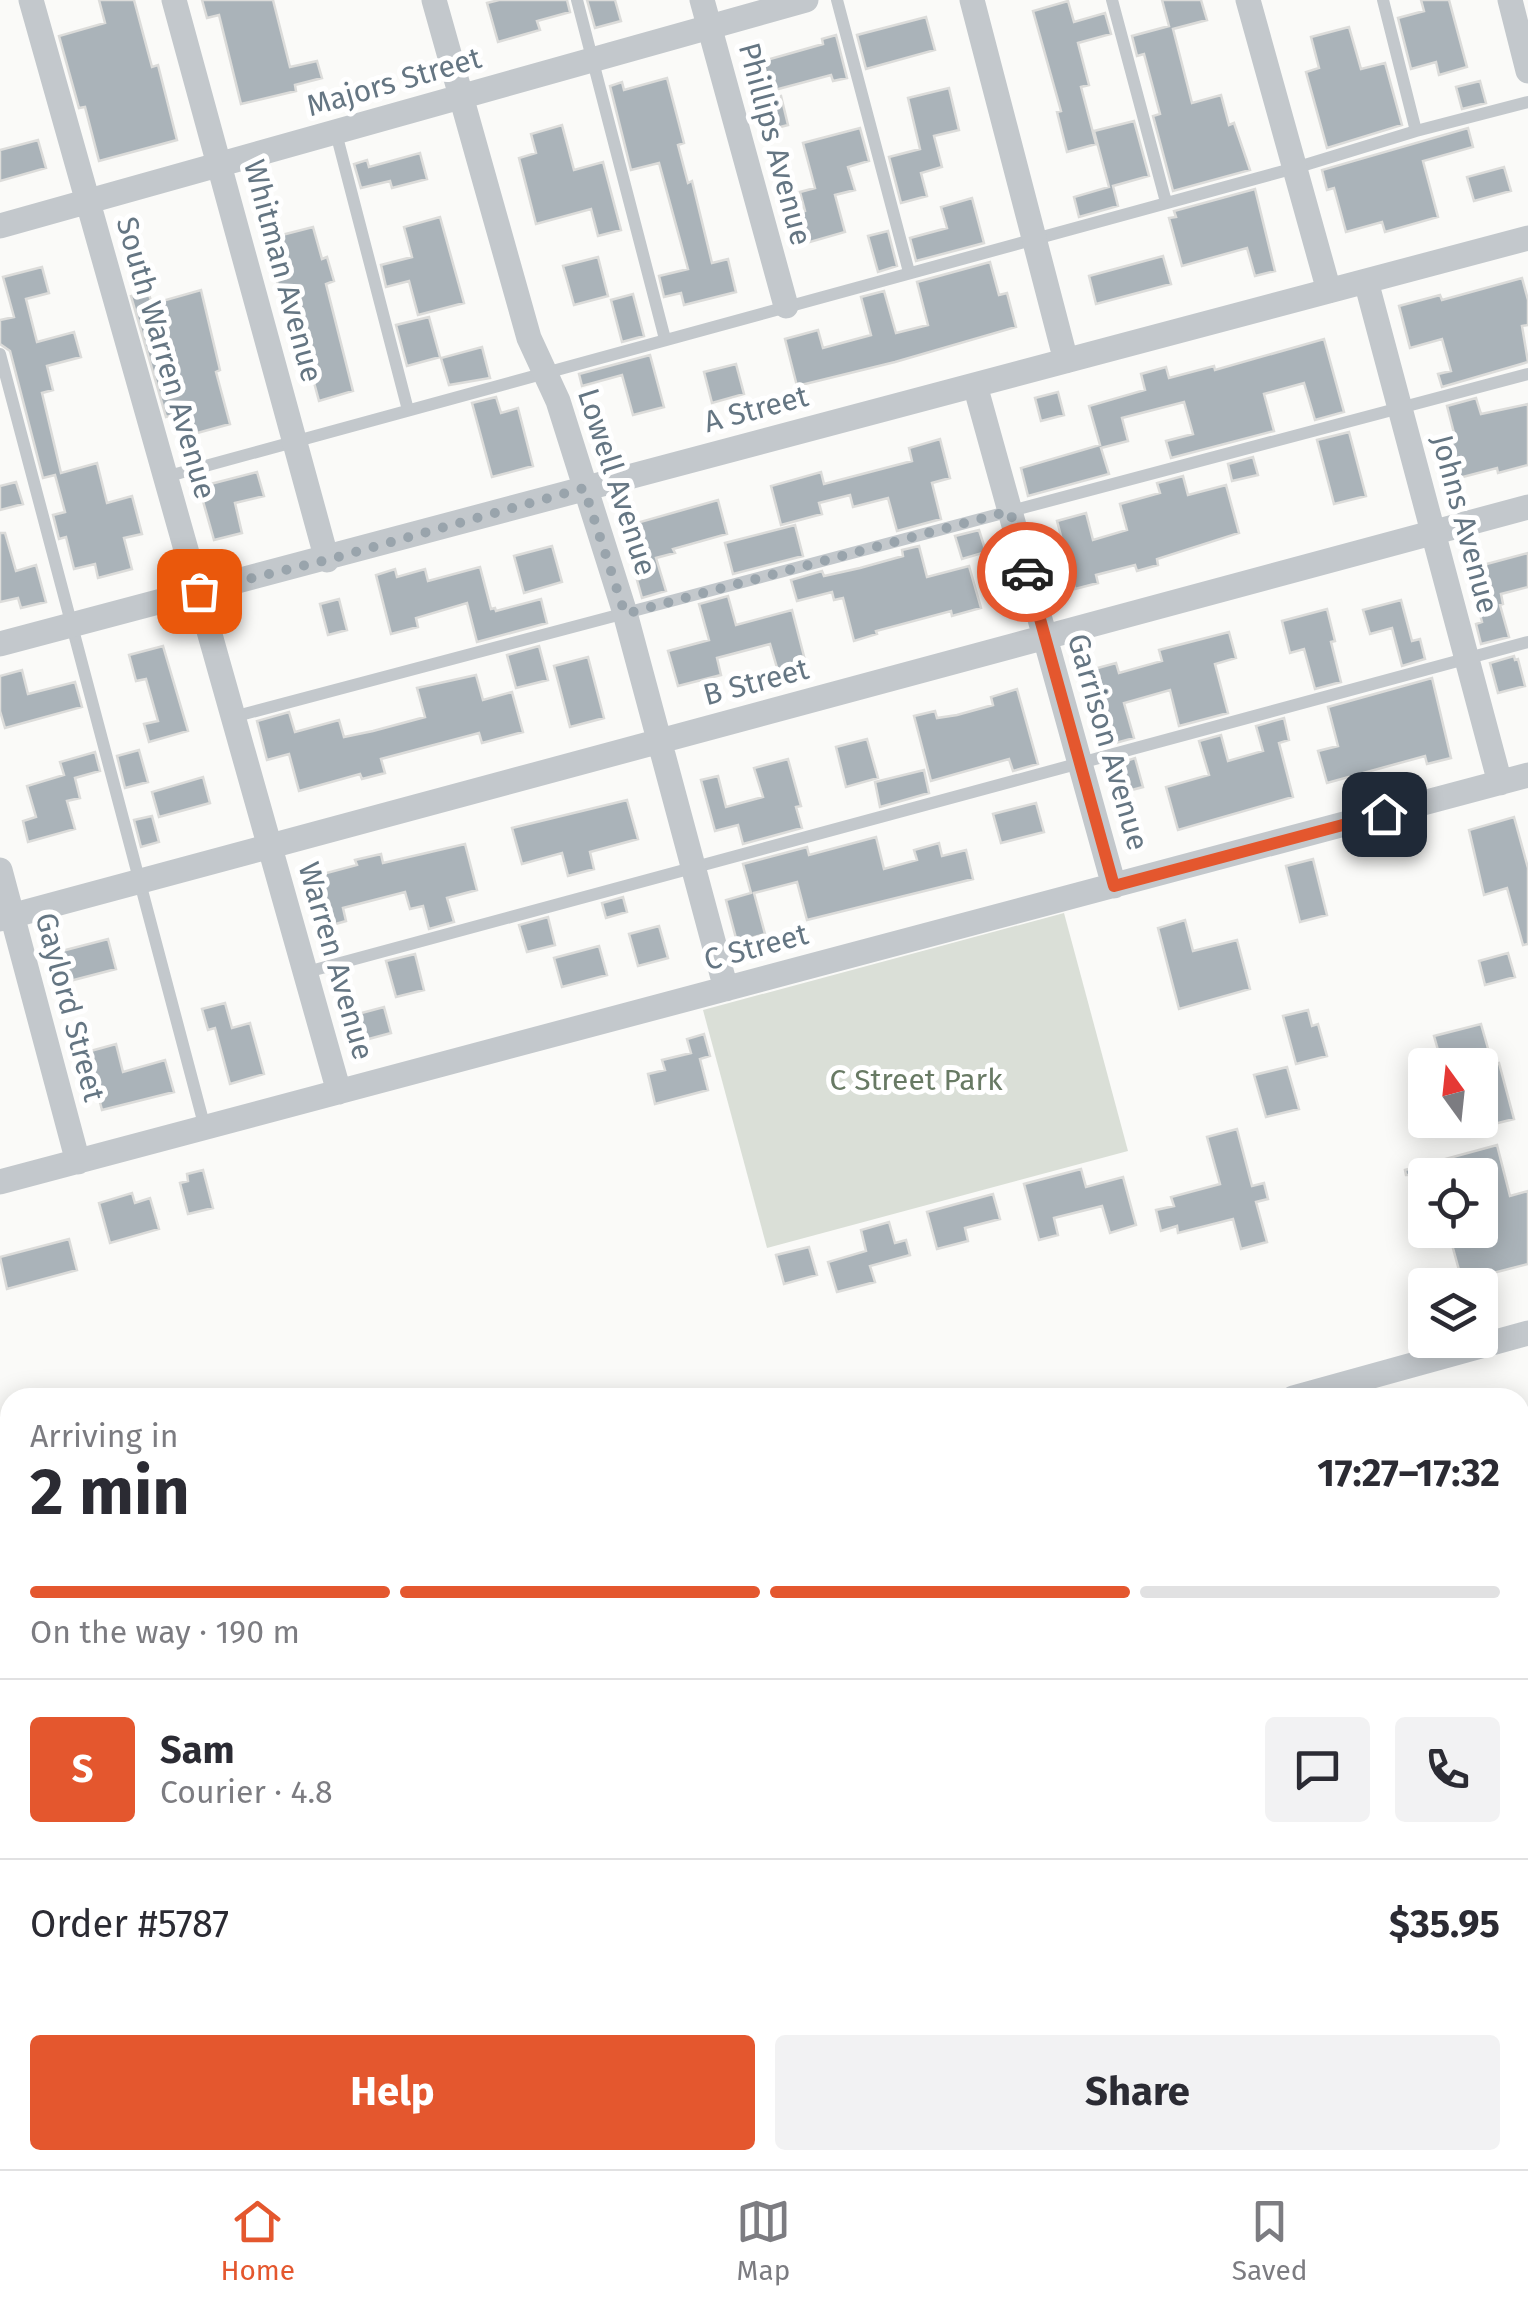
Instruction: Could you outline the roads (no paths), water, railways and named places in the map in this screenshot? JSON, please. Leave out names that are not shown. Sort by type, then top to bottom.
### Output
[{"type":"street","name":"South Warren Avenue","points":[[32,0],[269,849]]},
{"type":"street","name":"Whitman Avenue","points":[[174,0],[327,560]]},
{"type":"street","name":"Lowell Avenue","points":[[434,0],[528,338],[558,402],[625,614],[726,989]]},
{"type":"street","name":"Phillips Avenue","points":[[702,0],[786,306]]},
{"type":"street","name":"Majors Street","points":[[0,226],[806,0]]},
{"type":"street","points":[[972,0],[1066,361]]},
{"type":"street","points":[[1248,0],[1329,291]]},
{"type":"street","points":[[1510,0],[1528,71]]},
{"type":"street","name":"A Street","points":[[0,644],[1528,238]]},
{"type":"street","name":"Johns Avenue","points":[[1366,281],[1500,782]]},
{"type":"street","name":"Garrison Avenue","points":[[975,385],[1114,886]]},
{"type":"street","name":"B Street","points":[[6,918],[1528,508]]},
{"type":"street","name":"C Street","points":[[0,1182],[1528,775]]},
{"type":"street","name":"Warren Avenue","points":[[269,849],[339,1092]]},
{"type":"street","name":"Gaylord Street","points":[[0,870],[6,918],[78,1162]]},
{"type":"street","points":[[1329,1388],[1528,1333]]},
{"type":"lane","points":[[576,0],[665,339]]},
{"type":"lane","points":[[836,0],[910,272]]},
{"type":"lane","points":[[1112,0],[1166,202]]},
{"type":"lane","points":[[1383,0],[1416,132]]},
{"type":"lane","points":[[165,477],[1528,102]]},
{"type":"lane","points":[[336,133],[408,410]]},
{"type":"lane","points":[[0,354],[206,1128]]},
{"type":"lane","points":[[233,717],[1528,374]]},
{"type":"lane","points":[[307,972],[1528,642]]},
{"type":"park label","name":"C Street Park","points":[[916,1080]]}]
